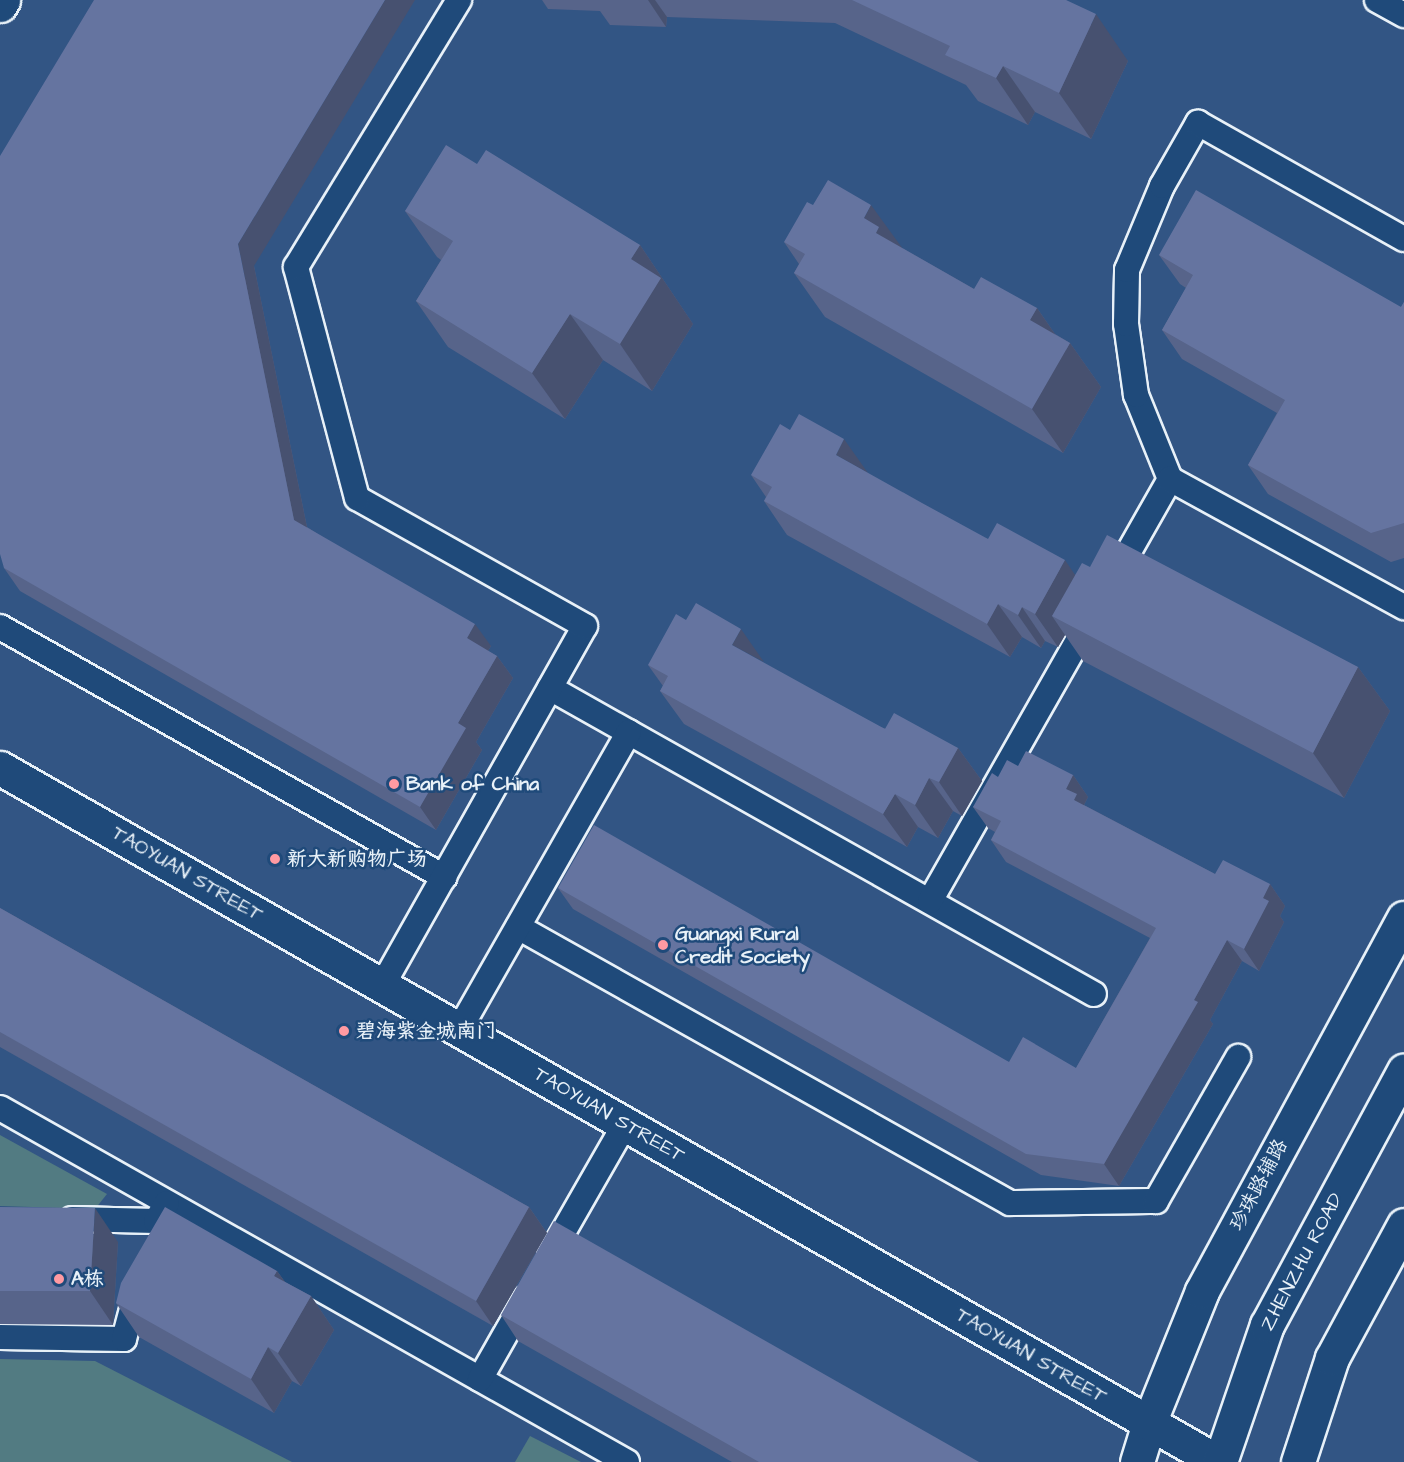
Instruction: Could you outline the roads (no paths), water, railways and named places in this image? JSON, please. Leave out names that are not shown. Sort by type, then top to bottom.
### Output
[{"type":"main road","points":[[0,5],[3,0]]},
{"type":"main road","name":"TAOYUAN STREET","points":[[0,768],[1219,1462]]},
{"type":"main road","name":"珍珠路辅路","points":[[1137,1462],[1149,1423],[1202,1291],[1402,923]]},
{"type":"main road","name":"ZHENZHU ROAD","points":[[1219,1462],[1267,1324],[1404,1071]]},
{"type":"main road","points":[[1298,1462],[1332,1358],[1404,1225]]},
{"type":"lane","points":[[382,986],[585,626],[357,498],[296,267],[459,0]]},
{"type":"lane","points":[[1377,0],[1404,15]]},
{"type":"lane","points":[[1404,239],[1198,123],[1162,186],[1127,270],[1126,324],[1136,394],[1170,478],[1404,607]]},
{"type":"lane","points":[[930,901],[1170,478]]},
{"type":"lane","points":[[0,627],[444,877]]},
{"type":"lane","points":[[550,688],[1094,994]]},
{"type":"lane","points":[[459,1030],[629,732]]},
{"type":"lane","points":[[518,927],[1010,1203],[1156,1202],[1238,1057]]},
{"type":"lane","points":[[0,1108],[155,1232],[480,1379],[627,1462]]},
{"type":"lane","points":[[480,1379],[625,1124]]},
{"type":"lane","points":[[45,1219],[155,1232]]},
{"type":"lane","points":[[0,1337],[124,1339],[155,1232]]},
{"type":"place","name":"Bank of China","points":[[394,784]]},
{"type":"place","name":"新大新购物广场","points":[[275,859]]},
{"type":"place","name":"Guangxi Rural Credit Society","points":[[663,945]]},
{"type":"place","name":"碧海紫金城南门","points":[[344,1031]]},
{"type":"place","name":"A栋","points":[[59,1279]]}]
